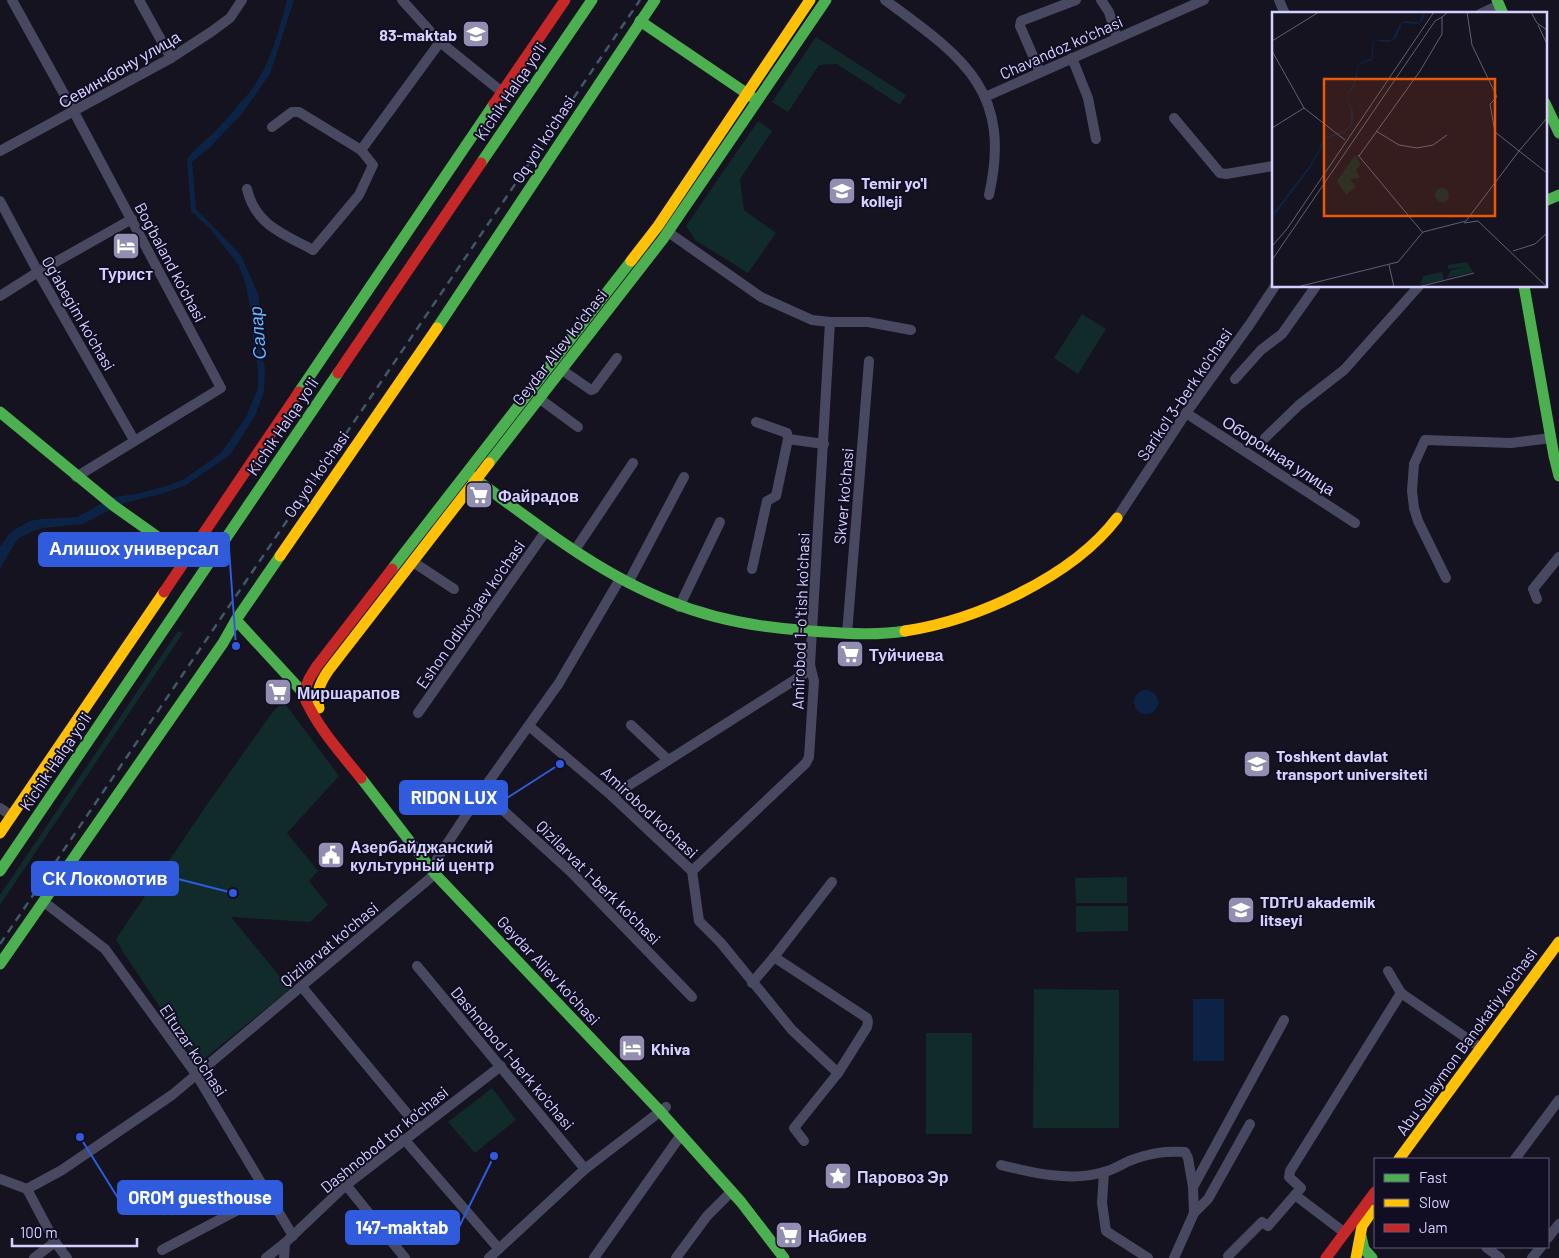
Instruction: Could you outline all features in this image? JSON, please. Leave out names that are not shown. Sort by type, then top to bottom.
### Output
[{"type":"main road","name":"Kichik Halqa yo'li","points":[[0,833],[565,0]]},
{"type":"main road","name":"Kichik Halqa yo'li","points":[[0,871],[592,0]]},
{"type":"main road","name":"Oq yo'l ko'chasi","points":[[0,964],[426,344],[655,0]]},
{"type":"main road","name":"Geydar Aliev ko'chasi","points":[[793,1258],[745,1198],[436,868],[318,723],[309,709],[303,694],[317,666],[413,562],[472,477],[540,399],[668,232],[753,97],[810,0]]},
{"type":"main road","name":"Geydar Aliev ko'chasi","points":[[319,708],[316,694],[322,680],[371,606],[472,477],[826,0]]},
{"type":"main road","points":[[640,21],[753,97]]},
{"type":"main road","points":[[1546,201],[1559,195]]},
{"type":"main road","points":[[658,226],[668,232]]},
{"type":"main road","points":[[1524,288],[1559,476]]},
{"type":"main road","points":[[0,412],[126,517],[204,569]]},
{"type":"main road","points":[[472,477],[546,531],[624,581],[679,607],[746,624],[812,632],[847,634],[892,633],[950,622],[992,606],[1034,584],[1085,550],[1107,532],[1117,518]]},
{"type":"main road","name":"Geydar Aliev ko'chasi","points":[[236,620],[303,694],[319,708],[436,868]]},
{"type":"main road","name":"Abu Sulaymon Banokatiy ko'chasi","points":[[1412,1158],[1556,958],[1559,942]]},
{"type":"main road","name":"Abu Sulaymon Banokatiy ko'chasi","points":[[1400,1158],[1481,1048],[1556,958]]},
{"type":"main road","name":"Geydar Aliev ko'chasi","points":[[663,1110],[682,1135],[732,1191],[745,1198],[784,1258]]},
{"type":"main road","points":[[1326,1258],[1374,1193]]},
{"type":"main road","points":[[1356,1258],[1361,1231],[1374,1210]]},
{"type":"main road","points":[[1361,1231],[1364,1249],[1372,1258]]},
{"type":"main road","points":[[1333,1258],[1336,1245]]},
{"type":"street","name":"Bog'baland ko'chasi","points":[[12,0],[132,219],[221,388],[76,477]]},
{"type":"street","points":[[139,0],[172,58]]},
{"type":"street","name":"Севинчбону улица","points":[[0,151],[172,58],[230,18],[242,0]]},
{"type":"street","points":[[402,0],[440,42],[502,92]]},
{"type":"street","points":[[885,0],[941,42],[976,80],[985,97],[992,117],[995,139],[993,175],[989,195]]},
{"type":"street","points":[[1040,72],[1020,26],[1021,21],[1076,0]]},
{"type":"street","points":[[1101,0],[1109,12],[1117,38]]},
{"type":"street","name":"Chavandoz ko'chasi","points":[[985,97],[1204,0]]},
{"type":"street","points":[[1279,0],[1284,12]]},
{"type":"street","points":[[1485,12],[1500,6]]},
{"type":"street","points":[[361,150],[440,42]]},
{"type":"street","points":[[1072,58],[1088,98],[1096,139]]},
{"type":"street","points":[[246,189],[250,202],[260,218],[273,228],[313,250],[358,195],[373,165],[361,150],[300,112],[292,112],[272,127]]},
{"type":"street","points":[[1174,118],[1220,173],[1226,174],[1272,166]]},
{"type":"street","name":"Og'abegim ko'chasi","points":[[0,200],[38,272],[134,440]]},
{"type":"street","points":[[0,296],[38,272],[132,219]]},
{"type":"street","points":[[668,232],[761,297],[812,320],[868,322],[911,330]]},
{"type":"street","name":"Sariko'l 3-berk ko'chasi","points":[[1117,518],[1186,412],[1274,288]]},
{"type":"street","points":[[1235,379],[1261,350],[1282,334],[1315,288]]},
{"type":"street","points":[[1265,438],[1299,405],[1344,370],[1417,288]]},
{"type":"street","name":"Amirobod 1-o'tish ko'chasi","points":[[692,871],[808,760],[814,681],[810,665],[830,322]]},
{"type":"street","points":[[562,370],[591,390],[617,358]]},
{"type":"street","name":"Skver ko'chasi","points":[[847,634],[869,361]]},
{"type":"street","points":[[540,399],[578,427]]},
{"type":"street","name":"Оборонная улица","points":[[1186,412],[1356,523]]},
{"type":"street","points":[[752,569],[767,500],[776,496],[788,439],[787,433],[756,422]]},
{"type":"street","points":[[1446,578],[1418,521],[1414,508],[1412,491],[1414,464],[1425,440],[1511,443],[1551,438]]},
{"type":"street","points":[[788,439],[824,444]]},
{"type":"street","points":[[575,550],[633,463]]},
{"type":"street","name":"Qizilarvat ko'chasi","points":[[27,1189],[62,1170],[172,1095],[302,987],[436,868],[482,792],[563,677],[624,581],[684,478]]},
{"type":"street","points":[[679,607],[720,522]]},
{"type":"street","name":"Eshon Odilxo'jaev ko'chasi","points":[[418,713],[546,531]]},
{"type":"street","points":[[1537,598],[1533,589],[1559,557]]},
{"type":"street","points":[[413,562],[454,589]]},
{"type":"street","points":[[612,796],[804,674],[810,665]]},
{"type":"street","points":[[631,725],[668,760]]},
{"type":"street","name":"Amirobod ko'chasi","points":[[528,726],[612,796],[692,871],[699,921],[720,943],[792,1030],[838,1073]]},
{"type":"street","name":"Qizilarvat 1-berk ko'chasi","points":[[482,792],[570,871],[692,997]]},
{"type":"street","points":[[0,808],[12,816]]},
{"type":"street","points":[[752,983],[832,882]]},
{"type":"street","name":"Eltuzar ko'chasi","points":[[44,902],[105,949],[196,1074],[268,1194],[289,1240]]},
{"type":"street","points":[[774,957],[867,1018],[868,1022],[867,1027],[838,1073],[794,1128],[804,1141]]},
{"type":"street","name":"Dashnobod 1-berk ko'chasi","points":[[417,966],[585,1169]]},
{"type":"street","points":[[1388,971],[1401,993],[1481,1048]]},
{"type":"street","points":[[302,987],[419,1128]]},
{"type":"street","points":[[1228,1256],[1262,1222],[1268,1226],[1301,1188],[1289,1177],[1290,1171],[1401,993]]},
{"type":"street","points":[[1193,1187],[1284,1020]]},
{"type":"street","name":"Dashnobod tor ko'chasi","points":[[266,1258],[289,1240],[346,1185],[501,1066]]},
{"type":"street","points":[[1516,1158],[1559,1100]]},
{"type":"street","points":[[489,1258],[585,1169],[663,1110]]},
{"type":"street","points":[[1174,1258],[1194,1213],[1208,1199],[1250,1124]]},
{"type":"street","points":[[594,1258],[682,1135]]},
{"type":"street","points":[[404,1139],[499,1249]]},
{"type":"street","points":[[1001,1165],[1043,1175],[1086,1176],[1104,1172],[1160,1151],[1185,1152],[1188,1158],[1193,1187],[1194,1213]]},
{"type":"street","points":[[1104,1172],[1102,1203],[1106,1231],[1148,1258]]},
{"type":"street","points":[[0,1179],[27,1189],[55,1242],[67,1258]]},
{"type":"street","points":[[346,1185],[405,1258]]},
{"type":"street","points":[[676,1258],[707,1216],[732,1191]]},
{"type":"street","points":[[162,1250],[268,1194]]},
{"type":"street","points":[[1295,1195],[1345,1233]]},
{"type":"street","points":[[1549,1237],[1559,1224]]},
{"type":"street","points":[[284,1258],[289,1240]]},
{"type":"street","points":[[34,1258],[55,1242]]},
{"type":"street","points":[[1487,1248],[1500,1258]]},
{"type":"street","points":[[1532,1258],[1540,1248]]},
{"type":"green space","points":[[816,37],[906,95],[900,105],[837,64],[819,65],[788,112],[772,102]]},
{"type":"green space","points":[[758,121],[772,131],[740,179],[744,210],[776,233],[748,273],[695,240],[686,226]]},
{"type":"green space","points":[[1082,314],[1106,329],[1078,374],[1054,358]]},
{"type":"green space","points":[[178,631],[183,633],[0,905],[0,895]]},
{"type":"green space","points":[[284,702],[339,776],[287,833],[318,871],[309,881],[328,905],[310,922],[231,917],[290,989],[198,1064],[116,939],[208,803],[274,710]]},
{"type":"green space","points":[[1127,877],[1127,903],[1076,903],[1075,878]]},
{"type":"green space","points":[[1076,906],[1128,906],[1128,931],[1076,932]]},
{"type":"green space","points":[[1034,989],[1119,990],[1119,1128],[1033,1128]]},
{"type":"green space","points":[[926,1033],[972,1033],[972,1134],[926,1134]]},
{"type":"green space","points":[[492,1088],[516,1120],[475,1153],[448,1122]]},
{"type":"water","name":"Салар","points":[[287,0],[294,0],[270,74],[241,115],[209,148],[192,162],[196,209],[241,255],[259,296],[260,348],[265,368],[264,392],[255,416],[230,455],[186,485],[164,493],[121,504],[83,524],[43,528],[31,532],[19,538],[0,569],[0,547],[9,534],[17,528],[30,521],[77,517],[113,497],[136,494],[183,480],[221,453],[246,417],[258,388],[258,367],[253,345],[251,312],[245,282],[238,264],[211,230],[191,211],[187,160],[230,116],[259,78],[271,54]]},
{"type":"water","points":[[1146,690],[1151,691],[1157,697],[1157,707],[1151,713],[1146,714],[1141,713],[1135,707],[1134,702],[1135,697],[1141,691]]},
{"type":"water","points":[[1193,999],[1224,999],[1224,1061],[1193,1061]]},
{"type":"railway","points":[[0,944],[640,0]]},
{"type":"traffic: fast","points":[[481,163],[592,0]]},
{"type":"traffic: fast","points":[[437,328],[655,0]]},
{"type":"traffic: fast","points":[[489,463],[663,239],[826,0]]},
{"type":"traffic: fast","points":[[1497,0],[1502,12]]},
{"type":"traffic: fast","points":[[640,21],[755,99]]},
{"type":"traffic: fast","points":[[299,392],[494,104]]},
{"type":"traffic: fast","points":[[1546,105],[1559,133]]},
{"type":"traffic: fast","points":[[1546,201],[1559,195]]},
{"type":"traffic: fast","points":[[392,569],[631,261]]},
{"type":"traffic: fast","points":[[1524,288],[1559,476]]},
{"type":"traffic: fast","points":[[0,871],[338,373]]},
{"type":"traffic: fast","points":[[0,412],[114,506],[186,557]]},
{"type":"traffic: fast","points":[[470,475],[591,561],[617,577],[671,602],[722,618],[793,630],[858,634],[905,631]]},
{"type":"traffic: fast","points":[[0,964],[223,643],[236,620],[280,556]]},
{"type":"traffic: fast","points":[[236,620],[308,698]]},
{"type":"traffic: fast","points":[[361,778],[435,874],[658,1109],[741,1202],[784,1258]]},
{"type":"traffic: fast","points":[[1361,1236],[1364,1249],[1372,1258]]},
{"type":"traffic: slow","points":[[631,261],[658,226],[810,0]]},
{"type":"traffic: slow","points":[[280,556],[437,328]]},
{"type":"traffic: slow","points":[[319,708],[319,689],[328,671],[489,463]]},
{"type":"traffic: slow","points":[[905,631],[962,617],[1021,593],[1075,559],[1098,539],[1117,518]]},
{"type":"traffic: slow","points":[[0,833],[164,592]]},
{"type":"traffic: slow","points":[[1400,1158],[1559,942]]},
{"type":"traffic: slow","points":[[1356,1258],[1362,1226],[1373,1210]]},
{"type":"traffic: jam","points":[[494,104],[565,0]]},
{"type":"traffic: jam","points":[[338,373],[481,163]]},
{"type":"traffic: jam","points":[[164,592],[299,392]]},
{"type":"traffic: jam","points":[[361,778],[322,728],[303,694],[317,666],[392,569]]},
{"type":"traffic: jam","points":[[1326,1258],[1374,1193]]},
{"type":"place","name":"83-maktab","points":[[476,34]]},
{"type":"place","name":"Temir yo'l kolleji","points":[[842,191]]},
{"type":"place","name":"Турист","points":[[126,246]]},
{"type":"place","name":"Файрадов","points":[[479,495]]},
{"type":"place","name":"Алишох универсал","points":[[236,646]]},
{"type":"place","name":"Туйчиева","points":[[850,654]]},
{"type":"place","name":"Миршарапов","points":[[278,692]]},
{"type":"place","name":"RIDON LUX","points":[[560,764]]},
{"type":"place","name":"Toshkent davlat transport universiteti","points":[[1257,764]]},
{"type":"place","name":"Азербайджанский культурный центр","points":[[331,855]]},
{"type":"place","name":"СК Локомотив","points":[[233,893]]},
{"type":"place","name":"TDTrU akademik litseyi","points":[[1241,910]]},
{"type":"place","name":"Khiva","points":[[632,1048]]},
{"type":"place","name":"OROM guesthouse","points":[[80,1137]]},
{"type":"place","name":"147-maktab","points":[[494,1156]]},
{"type":"place","name":"Паровоз Эр","points":[[838,1176]]},
{"type":"place","name":"Набиев","points":[[789,1235]]}]
